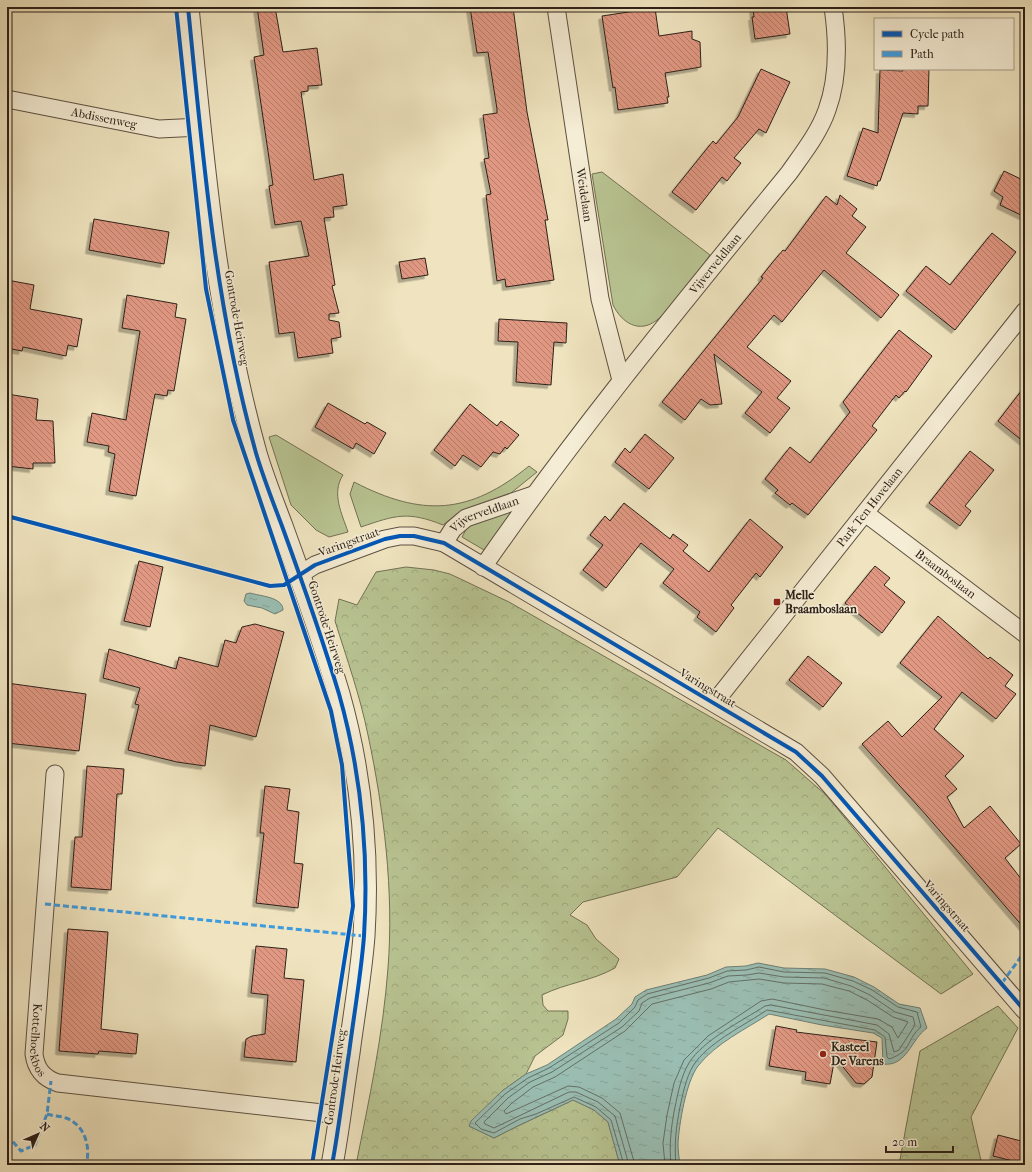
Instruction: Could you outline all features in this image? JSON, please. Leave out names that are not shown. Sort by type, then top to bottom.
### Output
[{"type":"street","name":"Gontrode Heirweg","points":[[188,7],[220,287],[235,366],[256,455],[299,575],[339,695],[354,756],[360,800],[365,863],[364,936],[332,1165]]},
{"type":"street","name":"Weidelaan","points":[[556,7],[600,300],[621,380]]},
{"type":"street","name":"Vijverveldlaan","points":[[483,567],[533,495],[621,380],[789,173],[812,139],[827,111],[835,83],[837,46],[833,7]]},
{"type":"street","name":"Abdissenweg","points":[[7,99],[159,129],[201,127]]},
{"type":"street","name":"Park Ten Hovelaan","points":[[714,703],[1025,311]]},
{"type":"street","name":"Vijverveldlaan","points":[[444,544],[453,529],[466,518],[533,495]]},
{"type":"street","name":"Braamboslaan","points":[[865,513],[1025,634]]},
{"type":"street","name":"Varingstraat","points":[[299,575],[316,565],[400,536],[414,536],[444,544],[796,752],[822,776],[1025,1011]]},
{"type":"street","name":"Kottelhoekbos","points":[[55,774],[34,1054],[36,1064],[41,1074],[58,1084],[340,1115]]},
{"type":"green space","points":[[602,172],[710,255],[664,314],[657,320],[644,326],[638,326],[626,321],[621,317],[613,305],[592,174]]},
{"type":"green space","points":[[276,435],[343,475],[338,489],[338,496],[348,532],[329,537],[316,530],[291,505],[269,437]]},
{"type":"green space","points":[[529,466],[537,472],[511,493],[471,510],[458,513],[443,525],[411,516],[402,516],[393,517],[361,527],[350,494],[354,482],[402,501],[423,505],[444,506],[465,502],[486,494],[507,482]]},
{"type":"green space","points":[[518,508],[484,550],[462,537],[468,526]]},
{"type":"green space","points":[[406,567],[434,570],[450,574],[509,602],[786,760],[826,795],[973,974],[941,994],[718,828],[677,877],[583,902],[570,915],[587,925],[596,939],[619,959],[615,968],[597,976],[542,995],[543,1005],[548,1011],[568,1011],[568,1019],[563,1035],[535,1056],[526,1074],[502,1091],[469,1126],[494,1138],[573,1100],[594,1110],[608,1122],[620,1165],[356,1165],[375,1067],[386,993],[390,939],[389,880],[379,793],[365,720],[335,621],[339,599],[357,605],[376,572]]},
{"type":"green space","points":[[998,1006],[1018,1028],[971,1117],[982,1165],[899,1165],[920,1051]]},
{"type":"water","points":[[250,593],[265,596],[279,602],[283,610],[275,614],[262,608],[247,605],[244,601],[246,594]]},
{"type":"water","points":[[758,963],[784,968],[825,969],[854,977],[874,987],[899,1004],[920,1008],[927,1028],[903,1057],[891,1064],[883,1064],[882,1038],[873,1033],[822,1025],[769,1014],[722,1043],[698,1066],[687,1092],[680,1126],[678,1144],[680,1165],[620,1165],[608,1122],[594,1110],[573,1100],[494,1138],[469,1126],[471,1121],[502,1091],[526,1074],[547,1065],[616,1019],[632,1004],[635,997],[646,990],[707,975],[726,967],[746,966]]},
{"type":"building","points":[[257,7],[275,7],[283,52],[317,48],[322,85],[308,86],[308,91],[301,92],[314,180],[343,174],[347,205],[333,207],[334,217],[324,218],[335,285],[332,286],[339,313],[329,314],[329,320],[339,322],[341,337],[331,339],[333,353],[298,358],[294,332],[279,334],[269,262],[309,256],[301,221],[275,225],[269,186],[273,185],[254,57],[264,55]]},
{"type":"building","points":[[470,7],[513,7],[527,112],[548,220],[545,220],[554,280],[506,287],[505,279],[497,281],[486,195],[491,194],[484,159],[489,158],[483,115],[497,113],[497,109],[488,52],[477,53]]},
{"type":"building","points":[[753,7],[786,7],[790,34],[755,39],[752,17],[754,17]]},
{"type":"building","points":[[655,8],[659,36],[692,31],[692,39],[700,42],[701,67],[665,73],[669,97],[667,97],[668,103],[618,110],[615,87],[613,88],[602,16]]},
{"type":"building","points":[[761,69],[790,82],[766,133],[759,129],[734,158],[741,163],[727,181],[722,177],[696,210],[672,192],[713,141],[716,144],[738,117]]},
{"type":"building","points":[[880,70],[929,70],[928,106],[918,106],[918,114],[903,113],[877,186],[847,176],[863,128],[878,133]]},
{"type":"building","points":[[1004,171],[1025,181],[1025,217],[1000,205],[1003,197],[994,191]]},
{"type":"building","points":[[840,195],[857,209],[852,216],[866,227],[846,253],[899,295],[881,318],[824,270],[782,322],[774,315],[747,347],[791,381],[777,398],[790,408],[770,433],[745,413],[762,392],[714,354],[722,404],[710,405],[701,399],[685,420],[662,402],[763,278],[761,277],[772,263],[783,250],[785,251],[826,196],[837,205]]},
{"type":"building","points":[[94,219],[169,232],[164,264],[89,250]]},
{"type":"building","points":[[992,233],[1016,252],[955,330],[906,291],[926,266],[950,285]]},
{"type":"building","points":[[425,258],[428,275],[402,279],[399,262]]},
{"type":"building","points":[[7,280],[34,285],[30,309],[82,319],[77,347],[68,345],[66,356],[23,347],[22,351],[7,348]]},
{"type":"building","points":[[127,295],[177,304],[175,317],[186,319],[174,391],[168,390],[167,396],[155,394],[136,496],[109,491],[115,454],[108,452],[109,446],[87,442],[92,413],[126,420],[140,331],[122,328]]},
{"type":"building","points":[[499,319],[567,323],[566,343],[554,342],[551,385],[516,382],[518,342],[498,341]]},
{"type":"building","points":[[899,330],[932,356],[906,392],[905,391],[899,398],[896,395],[872,426],[877,430],[808,515],[792,503],[790,505],[775,493],[778,490],[765,479],[790,447],[810,463],[850,412],[843,402]]},
{"type":"building","points":[[1025,386],[1025,443],[998,421]]},
{"type":"building","points":[[7,394],[38,399],[36,420],[53,421],[55,463],[33,463],[33,469],[7,466]]},
{"type":"building","points":[[328,403],[365,424],[367,422],[386,433],[374,454],[356,443],[353,449],[315,427]]},
{"type":"building","points":[[470,404],[497,426],[501,421],[519,435],[507,449],[505,447],[500,454],[493,452],[481,467],[463,455],[455,466],[434,450]]},
{"type":"building","points":[[645,434],[674,458],[649,489],[615,462],[625,448],[630,453]]},
{"type":"building","points":[[970,451],[994,470],[965,506],[971,511],[960,526],[929,503]]},
{"type":"building","points":[[624,503],[670,539],[673,534],[688,545],[683,551],[709,572],[750,519],[783,547],[760,577],[756,573],[731,605],[734,608],[716,632],[697,617],[700,612],[663,583],[674,569],[641,543],[606,588],[583,570],[603,545],[590,535],[605,516],[610,521]]},
{"type":"building","points":[[139,561],[163,567],[150,627],[124,621]]},
{"type":"building","points":[[875,566],[890,578],[884,585],[905,602],[882,633],[845,603]]},
{"type":"building","points":[[938,616],[988,659],[990,657],[1013,675],[1005,686],[1016,694],[996,719],[962,692],[934,729],[964,756],[945,776],[957,789],[947,797],[964,828],[990,806],[1021,844],[1005,858],[1025,884],[1025,929],[862,744],[888,721],[902,737],[942,697],[900,663]]},
{"type":"building","points":[[255,624],[284,632],[256,737],[210,725],[205,766],[177,762],[128,750],[139,705],[135,704],[140,688],[103,678],[109,649],[176,669],[179,657],[218,667],[225,640],[236,643],[242,627]]},
{"type":"building","points":[[808,656],[842,683],[823,707],[789,680]]},
{"type":"building","points":[[7,683],[86,694],[79,751],[7,743]]},
{"type":"building","points":[[87,766],[124,769],[122,794],[117,794],[111,890],[71,887],[75,837],[82,837]]},
{"type":"building","points":[[265,786],[290,789],[287,810],[299,812],[294,863],[303,864],[298,908],[256,903],[264,833],[260,833]]},
{"type":"building","points":[[68,929],[108,932],[101,1029],[138,1034],[136,1054],[99,1051],[98,1054],[59,1051]]},
{"type":"building","points":[[256,946],[287,949],[284,978],[304,980],[296,1062],[244,1057],[246,1039],[252,1036],[265,1034],[268,995],[251,993]]},
{"type":"building","name":"Kasteel De Varens","points":[[776,1026],[797,1030],[796,1032],[877,1042],[872,1077],[864,1084],[856,1083],[835,1057],[830,1084],[805,1080],[806,1072],[769,1066]]},
{"type":"building","points":[[998,1135],[1025,1142],[1025,1164],[993,1156]]},
{"type":"marked path","points":[[45,904],[364,936]]},
{"type":"marked path","points":[[1002,983],[1025,951]]},
{"type":"marked path","points":[[7,1135],[21,1151],[35,1145],[47,1114],[51,1081]]},
{"type":"marked path","points":[[47,1114],[73,1121],[82,1131],[88,1151],[86,1165]]},
{"type":"cycle path","points":[[176,7],[206,289],[233,420],[331,711],[342,765],[353,906],[312,1165]]},
{"type":"cycle path","points":[[188,7],[205,176],[220,287],[230,343],[256,453],[312,609],[339,694],[353,753],[362,814],[365,875],[364,936],[332,1165]]},
{"type":"cycle path","points":[[7,516],[270,586],[284,585],[315,565],[385,539],[400,536],[414,536],[444,543],[796,752],[822,776],[1025,1011]]},
{"type":"place","name":"Melle Braamboslaan","points":[[777,602]]},
{"type":"place","name":"Kasteel De Varens","points":[[823,1054]]}]
